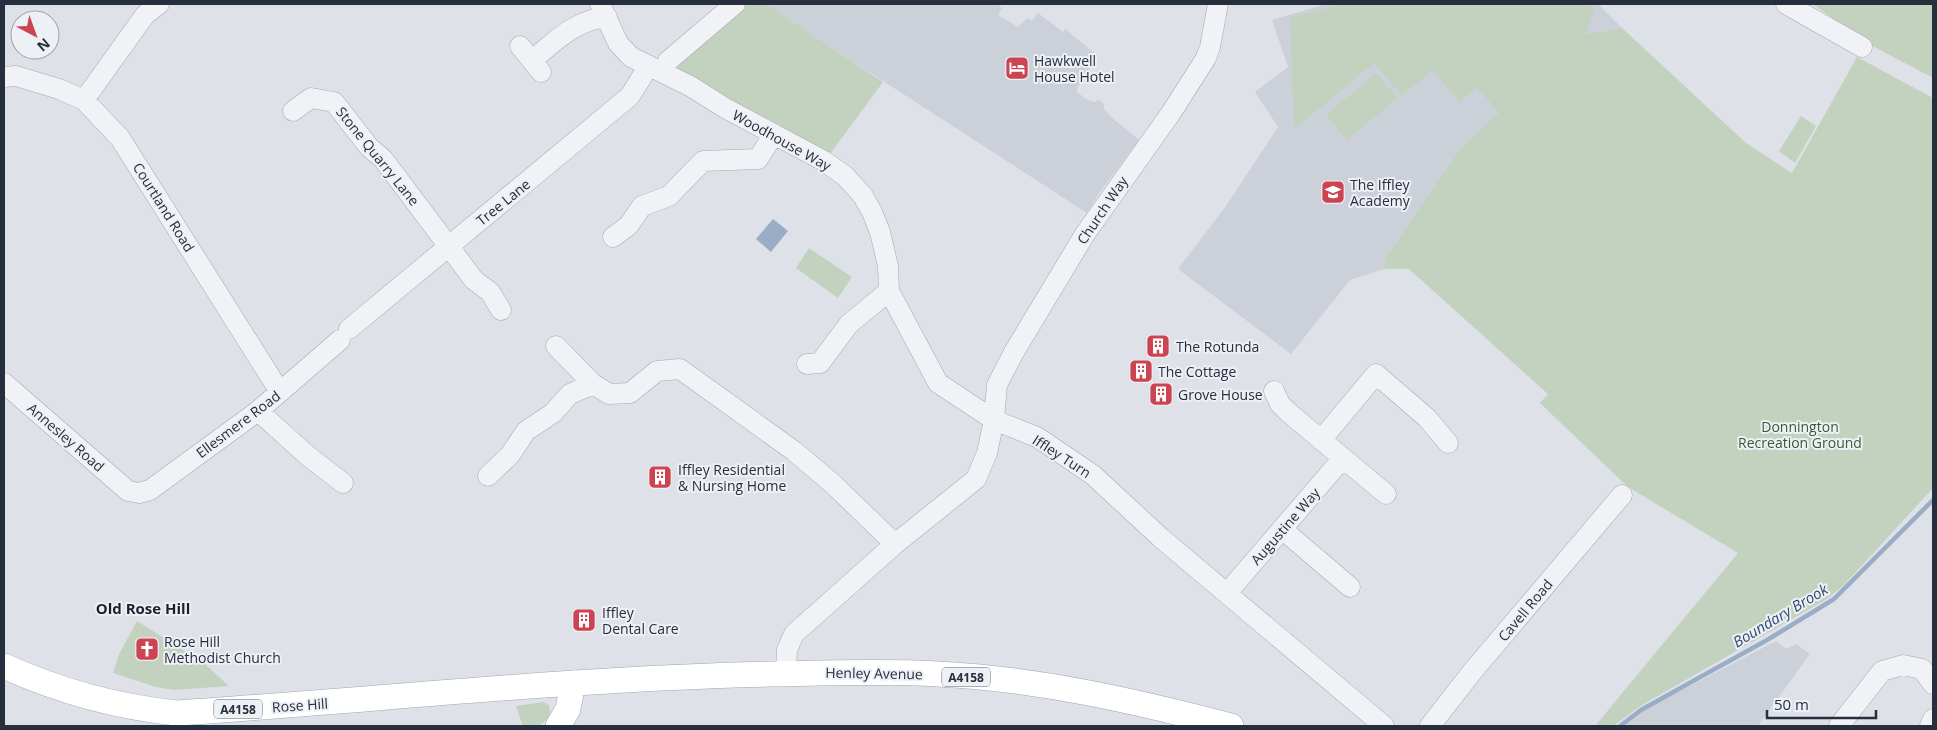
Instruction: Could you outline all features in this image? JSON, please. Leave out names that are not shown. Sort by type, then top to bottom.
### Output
[{"type":"main road","name":"Rose Hill","points":[[4,666],[52,686],[92,698],[139,709],[177,713],[573,683]]},
{"type":"main road","name":"Henley Avenue","points":[[573,683],[696,675],[837,672],[939,674],[1026,682],[1128,700],[1231,726]]},
{"type":"main road","points":[[558,726],[568,710],[573,683]]},
{"type":"street","points":[[84,100],[145,15],[159,4]]},
{"type":"street","points":[[668,61],[735,4]]},
{"type":"street","name":"Church Way","points":[[994,420],[997,385],[1014,352],[1085,234],[1171,113],[1206,58],[1210,47],[1218,4]]},
{"type":"street","points":[[1786,4],[1862,47]]},
{"type":"street","points":[[531,59],[573,28],[604,10]]},
{"type":"street","name":"Woodhouse Way","points":[[604,10],[618,43],[631,57],[690,86],[725,108],[824,161],[846,176],[863,196],[880,232],[888,266],[889,291],[938,383],[994,420]]},
{"type":"street","name":"Tree Lane","points":[[344,334],[630,96],[648,67]]},
{"type":"street","name":"Courtland Road","points":[[4,77],[16,76],[59,89],[84,100],[120,138],[280,392]]},
{"type":"street","name":"Stone Quarry Lane","points":[[293,111],[311,98],[334,102],[382,159],[474,280],[490,292],[501,310]]},
{"type":"street","points":[[613,237],[629,225],[642,206],[670,196],[703,161],[758,158],[774,134]]},
{"type":"street","points":[[807,364],[820,363],[849,324],[889,291]]},
{"type":"street","name":"Ellesmere Road","points":[[128,491],[139,493],[150,490],[258,411],[344,334]]},
{"type":"street","points":[[556,346],[593,384],[609,394],[630,393],[657,371],[680,369],[794,451],[833,484],[895,544]]},
{"type":"street","points":[[1321,440],[1376,374],[1427,418],[1448,443]]},
{"type":"street","name":"Annesley Road","points":[[4,383],[128,491]]},
{"type":"street","points":[[488,476],[510,455],[526,432],[553,413],[570,394],[593,384]]},
{"type":"street","points":[[1274,391],[1280,404],[1386,494]]},
{"type":"street","points":[[258,411],[343,486]]},
{"type":"street","points":[[786,674],[787,650],[794,634],[895,544],[976,479],[987,453],[994,420]]},
{"type":"street","name":"Iffley Turn","points":[[994,420],[1037,437],[1093,475],[1161,538],[1384,726]]},
{"type":"street","name":"Augustine Way","points":[[1227,593],[1344,458]]},
{"type":"street","name":"Cavell Road","points":[[1430,726],[1472,672],[1622,495]]},
{"type":"street","points":[[1282,530],[1350,587]]},
{"type":"street","points":[[1839,726],[1882,671],[1903,665],[1927,677]]},
{"type":"street","points":[[1930,726],[1933,718]]},
{"type":"shaded area","points":[[764,4],[997,4],[1002,8],[998,15],[1018,27],[1027,18],[1032,21],[1038,13],[1063,32],[1065,29],[1098,56],[1077,88],[1077,92],[1094,102],[1099,100],[1104,104],[1104,109],[1111,117],[1139,140],[1099,193],[1087,213]]},
{"type":"shaded area","name":"The Iffley Academy","points":[[1326,4],[1598,4],[1622,28],[1586,34],[1459,150],[1386,257],[1384,269],[1350,280],[1291,354],[1178,269],[1226,206],[1278,127],[1255,92],[1288,67],[1272,20]]},
{"type":"shaded area","points":[[1776,641],[1786,649],[1796,644],[1810,654],[1758,726],[1624,726],[1644,710]]},
{"type":"green space","points":[[743,4],[766,4],[883,82],[830,154],[669,69]]},
{"type":"green space","name":"Donnington Recreation Ground","points":[[1343,4],[1587,4],[1594,10],[1586,34],[1622,28],[1746,143],[1792,173],[1857,57],[1933,98],[1933,488],[1844,585],[1827,599],[1642,705],[1613,726],[1595,726],[1738,553],[1628,487],[1540,403],[1548,394],[1409,269],[1384,269],[1386,257],[1459,150],[1499,113],[1477,87],[1460,102],[1432,70],[1402,96],[1374,63],[1294,130],[1290,18]]},
{"type":"green space","points":[[1813,4],[1933,4],[1933,78],[1869,44]]},
{"type":"green space","points":[[1376,73],[1397,98],[1347,140],[1326,115]]},
{"type":"green space","points":[[1801,116],[1816,126],[1795,163],[1779,151]]},
{"type":"green space","points":[[809,248],[852,277],[838,298],[796,268]]},
{"type":"green space","points":[[137,621],[204,663],[229,686],[174,690],[156,687],[113,673],[119,654]]},
{"type":"green space","points":[[543,702],[549,705],[551,716],[538,726],[523,726],[516,706]]},
{"type":"water","points":[[773,219],[788,231],[771,252],[756,239]]},
{"type":"waterway","name":"Boundary Brook","points":[[1620,726],[1641,710],[1767,640],[1834,599],[1933,500]]},
{"type":"place","name":"Hawkwell House Hotel","points":[[1017,68]]},
{"type":"place","name":"The Iffley Academy","points":[[1333,192]]},
{"type":"place","name":"The Rotunda","points":[[1158,346]]},
{"type":"place","name":"The Cottage","points":[[1141,371]]},
{"type":"place","name":"Grove House","points":[[1161,394]]},
{"type":"place","name":"Iffley Residential & Nursing Home","points":[[660,477]]},
{"type":"place","name":"Iffley Dental Care","points":[[584,620]]},
{"type":"place","name":"Rose Hill Methodist Church","points":[[147,649]]},
{"type":"district","name":"Old Rose Hill","points":[[143,608]]}]
